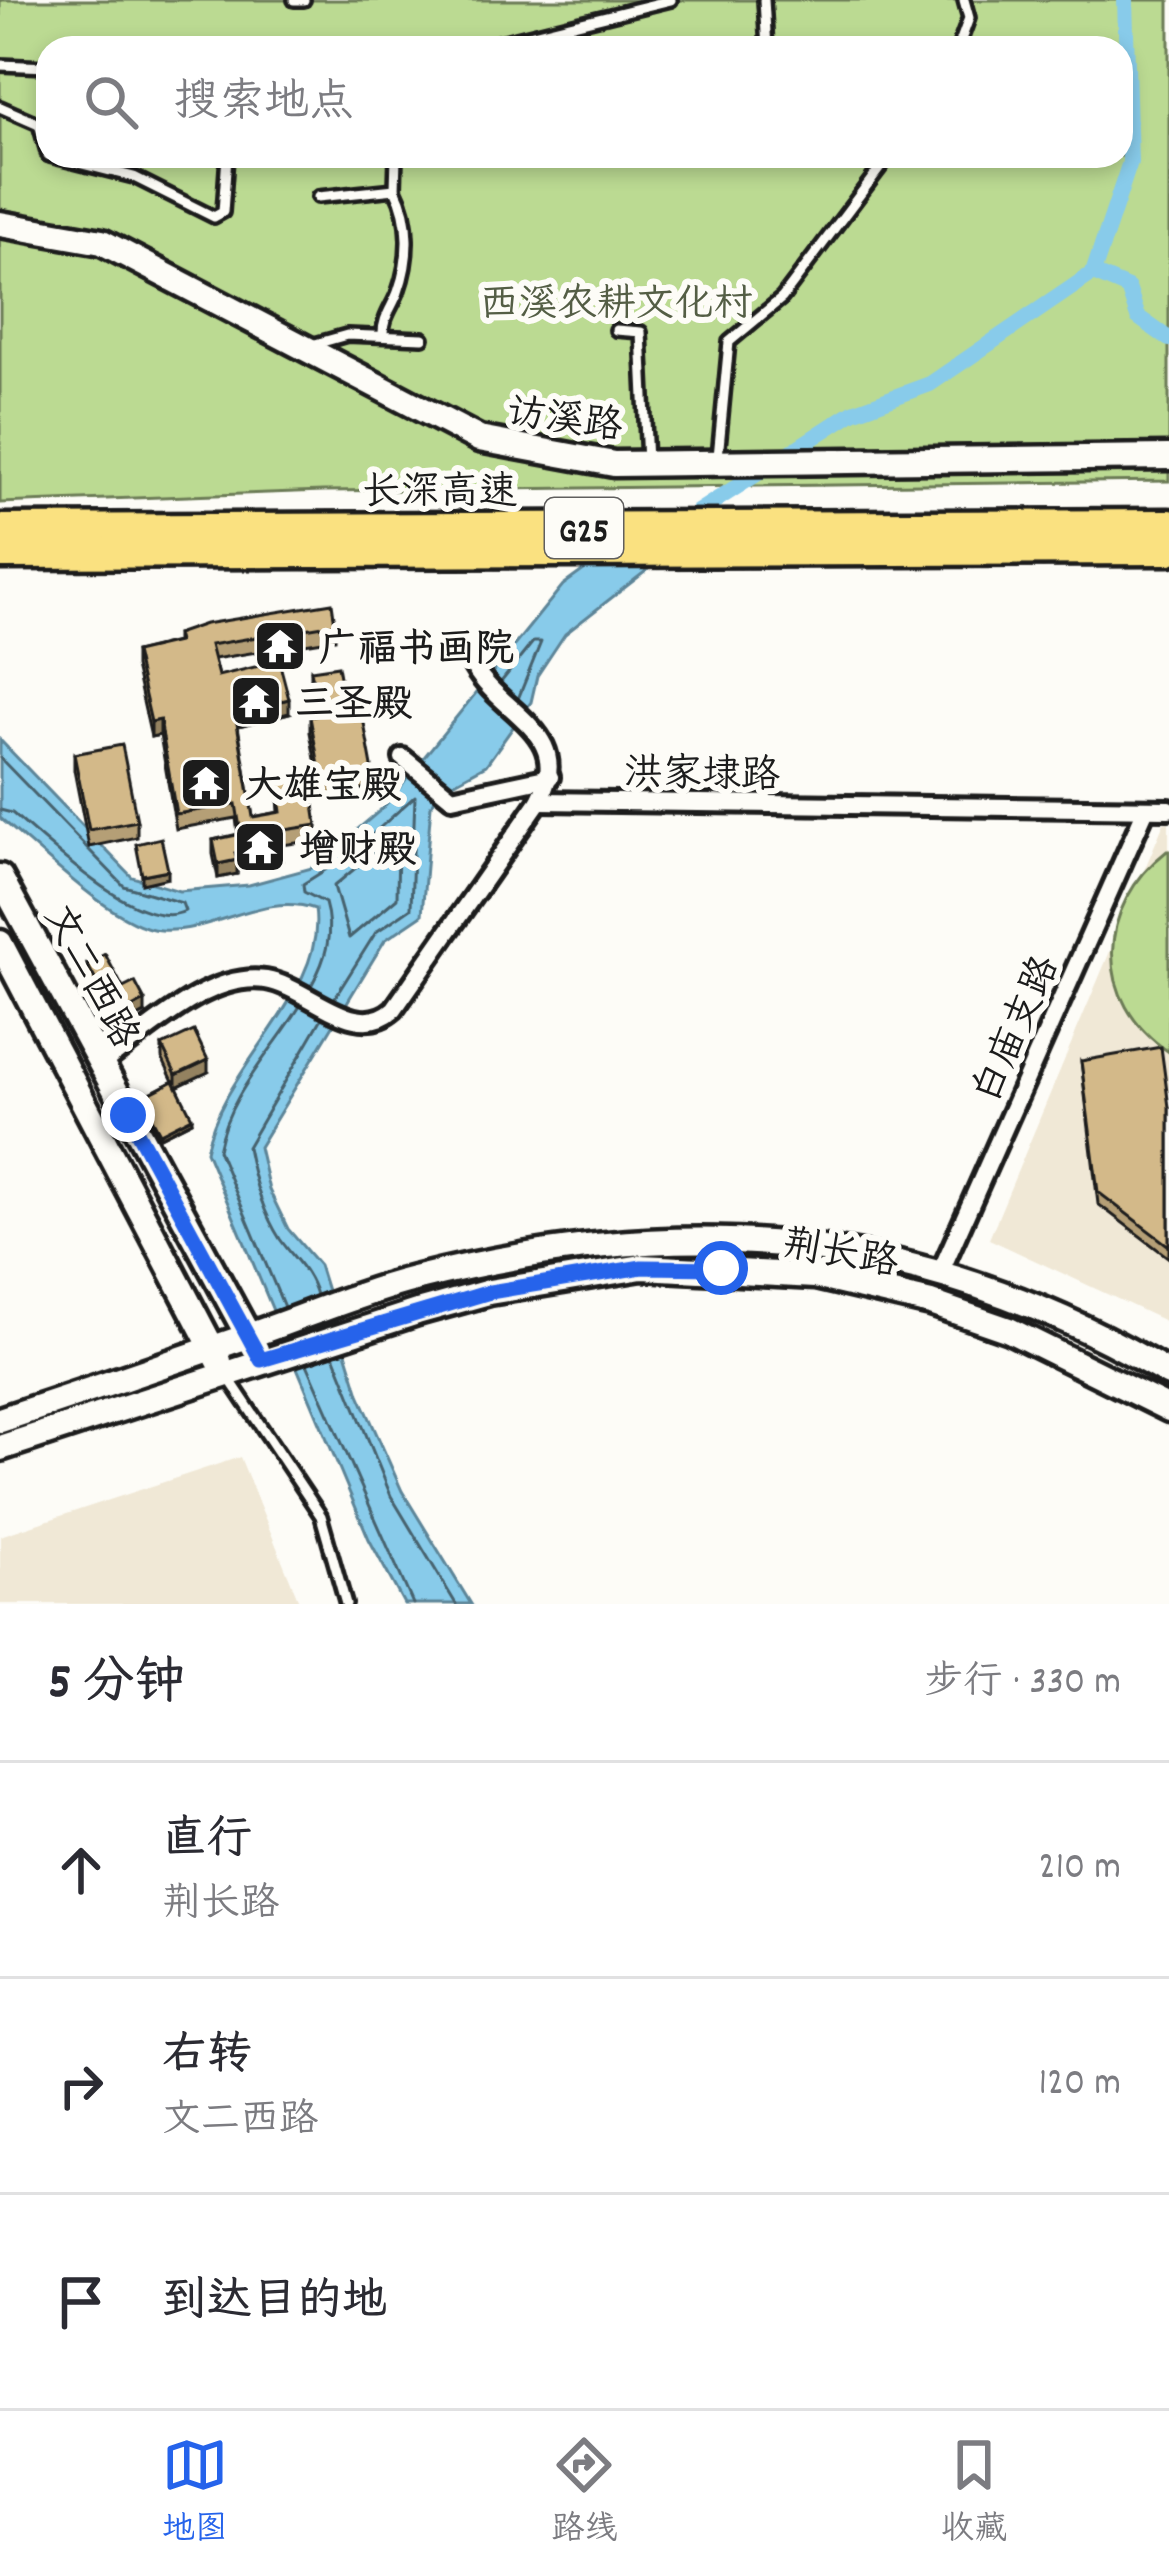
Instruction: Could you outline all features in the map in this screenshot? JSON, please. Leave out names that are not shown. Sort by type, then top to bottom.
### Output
[{"type":"highway","name":"长深高速","points":[[0,530],[1169,525]]},
{"type":"highway","name":"长深高速","points":[[0,553],[1169,549]]},
{"type":"main road","name":"访溪路","points":[[0,224],[102,242],[479,439],[579,459],[718,463],[1169,457]]},
{"type":"main road","name":"文二西路","points":[[0,877],[261,1360]]},
{"type":"main road","name":"文二西路","points":[[0,944],[225,1372]]},
{"type":"main road","name":"荆长路","points":[[0,1420],[346,1300],[500,1261],[652,1238],[822,1248],[940,1273],[1077,1323],[1169,1374]]},
{"type":"main road","name":"荆长路","points":[[0,1448],[261,1360],[290,1356],[490,1292],[606,1271],[721,1268],[814,1276],[931,1304],[1009,1330],[1169,1408]]},
{"type":"street","points":[[101,1064],[231,981],[261,979],[291,986],[370,1024],[394,1009],[539,801],[550,777],[550,759],[530,724],[478,674]]},
{"type":"street","points":[[407,763],[444,795],[476,794],[550,777]]},
{"type":"street","name":"洪家埭路","points":[[539,801],[1169,809]]},
{"type":"street","name":"白庙支路","points":[[940,1273],[1146,809]]},
{"type":"lane","points":[[294,0],[304,0]]},
{"type":"lane","points":[[525,36],[671,0]]},
{"type":"lane","points":[[764,0],[766,36]]},
{"type":"lane","points":[[962,36],[969,18],[964,0]]},
{"type":"lane","points":[[0,65],[36,66]]},
{"type":"lane","points":[[0,107],[36,122]]},
{"type":"lane","points":[[99,168],[134,177],[214,217],[224,212],[226,168]]},
{"type":"lane","points":[[383,337],[382,325],[399,291],[408,230],[395,189],[396,168]]},
{"type":"lane","points":[[718,463],[729,342],[782,298],[880,168]]},
{"type":"lane","points":[[318,197],[395,189]]},
{"type":"lane","points":[[616,330],[641,332],[647,463]]},
{"type":"lane","points":[[303,348],[347,335],[423,338]]},
{"type":"lane","points":[[225,1372],[321,1516],[346,1604]]},
{"type":"shaded area","points":[[1169,822],[1169,1323],[989,1239],[1164,823]]},
{"type":"shaded area","points":[[240,1457],[300,1604],[0,1604],[0,1536]]},
{"type":"green space","name":"西溪农耕文化村","points":[[0,0],[1169,0],[1169,481],[323,491],[0,503]]},
{"type":"green space","points":[[1167,851],[1169,1052],[1126,1007],[1112,953],[1127,898]]},
{"type":"water","points":[[655,564],[565,634],[537,676],[531,702],[486,765],[446,787],[431,805],[422,915],[385,940],[259,1147],[269,1190],[288,1229],[319,1265],[359,1394],[402,1491],[471,1604],[404,1604],[369,1539],[206,1151],[232,1088],[305,970],[314,940],[315,909],[276,905],[180,930],[142,926],[121,915],[0,818],[0,740],[132,877],[179,891],[249,885],[312,868],[383,808],[563,585],[588,567]]},
{"type":"building","points":[[332,603],[335,624],[210,645],[218,676],[279,661],[289,699],[235,712],[253,817],[281,812],[277,783],[310,778],[317,825],[279,831],[282,845],[235,853],[237,860],[218,864],[213,840],[241,834],[236,804],[176,814],[160,720],[151,722],[135,652],[178,642],[176,634],[205,624]]},
{"type":"building","points":[[338,666],[346,710],[361,707],[373,772],[322,782],[310,717],[319,715],[311,670]]},
{"type":"building","points":[[122,745],[137,821],[89,830],[74,754]]},
{"type":"building","points":[[161,838],[168,870],[142,875],[136,844]]},
{"type":"building","points":[[105,954],[123,988],[135,982],[145,1001],[115,1017],[87,964]]},
{"type":"building","points":[[194,1031],[208,1060],[176,1075],[162,1046]]},
{"type":"building","points":[[1161,1047],[1169,1107],[1169,1246],[1098,1192],[1081,1061]]},
{"type":"building","points":[[174,1081],[192,1117],[160,1133],[141,1098]]},
{"type":"waterway","points":[[1125,0],[1126,36]]},
{"type":"waterway","points":[[696,513],[853,412],[930,384],[1093,273],[1128,168]]},
{"type":"waterway","points":[[1093,273],[1128,288],[1138,317],[1169,339]]},
{"type":"place","name":"广福书画院","points":[[280,646]]},
{"type":"place","name":"三圣殿","points":[[256,701]]},
{"type":"place","name":"大雄宝殿","points":[[206,783]]},
{"type":"place","name":"增财殿","points":[[260,847]]},
{"type":"route","points":[[128,1115],[261,1360],[290,1356],[490,1292],[570,1276],[642,1267],[721,1268]]}]
